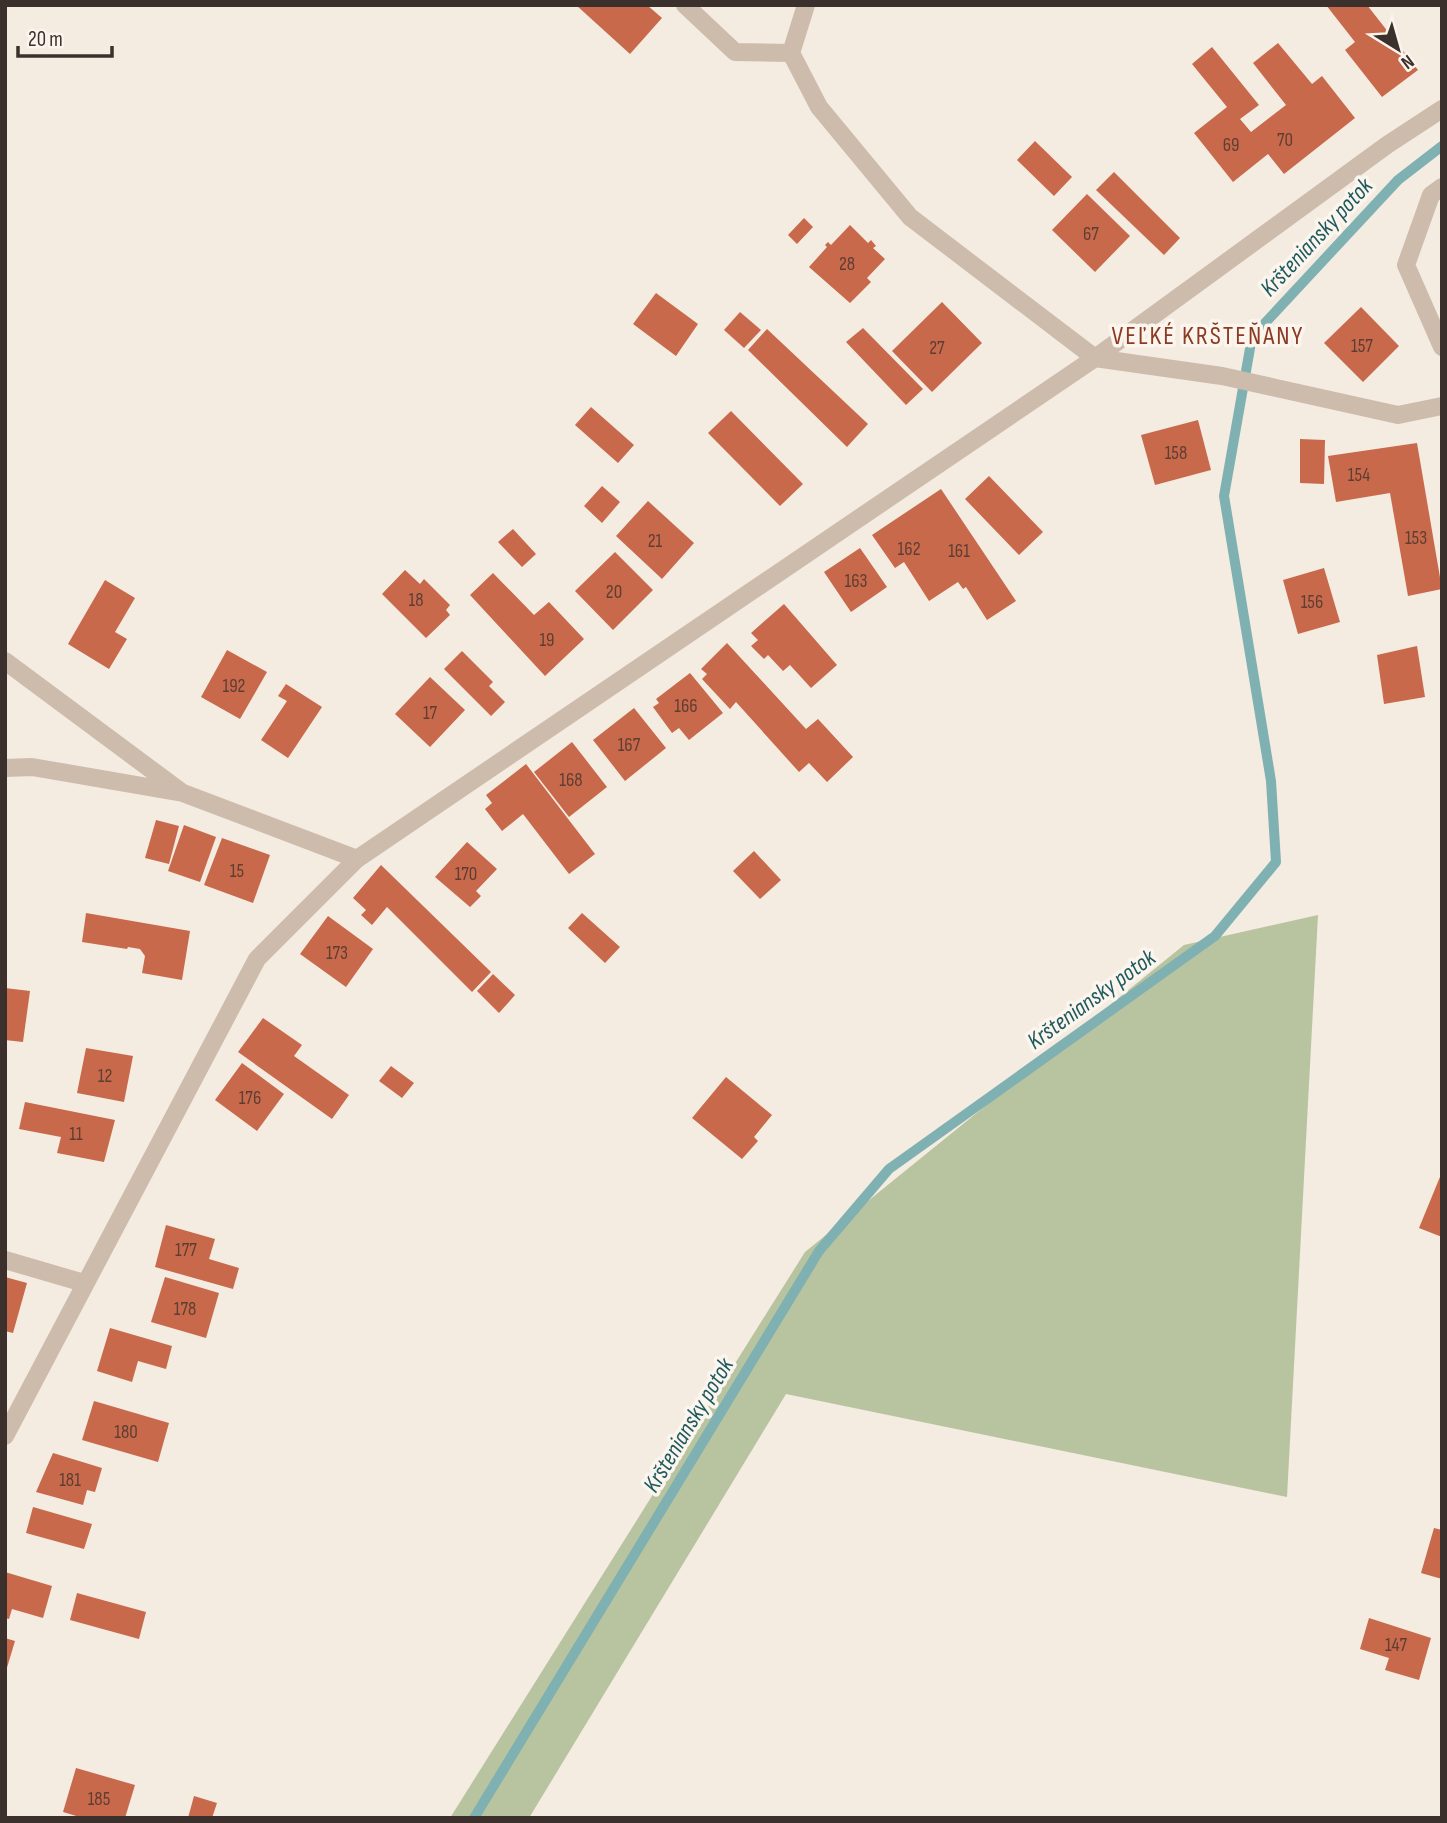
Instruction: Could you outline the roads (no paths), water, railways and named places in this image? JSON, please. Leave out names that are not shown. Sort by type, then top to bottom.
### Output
[{"type":"street","points":[[685,5],[735,52],[791,53]]},
{"type":"street","points":[[806,5],[791,53],[819,107],[910,217],[1096,358],[1222,376],[1398,415],[1442,406]]},
{"type":"street","points":[[5,1436],[257,959],[356,859],[1096,358],[1387,145],[1442,109]]},
{"type":"street","points":[[1442,187],[1432,195],[1406,265],[1442,347]]},
{"type":"street","points":[[5,661],[183,793]]},
{"type":"street","points":[[5,768],[32,767],[183,793],[356,859]]},
{"type":"street","points":[[5,1260],[84,1283]]},
{"type":"waterway","name":"Kršteniansky potok","points":[[474,1818],[819,1251],[889,1169],[1215,936],[1276,862],[1271,781],[1224,496],[1252,337],[1398,180],[1442,146]]},
{"type":"district","name":"VEĽKÉ KRŠTEŇANY","points":[[1208,335]]}]
